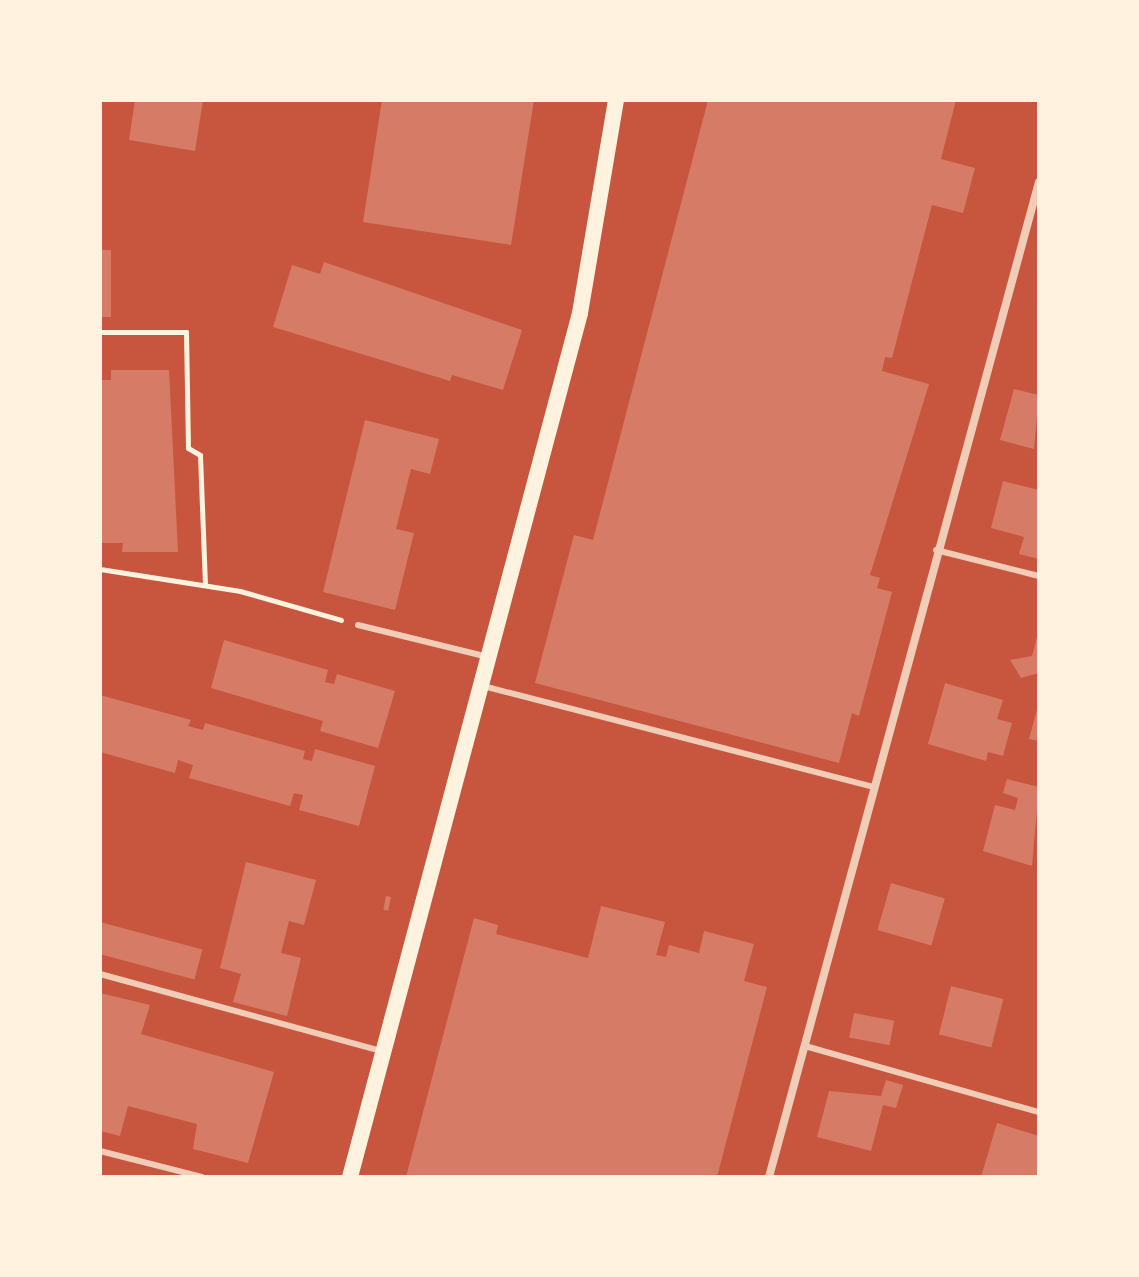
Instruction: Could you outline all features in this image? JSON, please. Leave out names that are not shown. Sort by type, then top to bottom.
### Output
[{"type":"main road","points":[[350,1177],[492,658],[580,313],[616,100]]},
{"type":"street","points":[[769,1177],[936,550],[1039,182]]},
{"type":"lane","points":[[936,550],[1039,576]]},
{"type":"lane","points":[[358,625],[492,658]]},
{"type":"lane","points":[[483,686],[874,787]]},
{"type":"lane","points":[[100,974],[383,1051]]},
{"type":"lane","points":[[805,1046],[1039,1112]]},
{"type":"lane","points":[[100,1151],[202,1177]]},
{"type":"path","points":[[100,332],[186,332],[188,448],[200,455],[205,585]]},
{"type":"path","points":[[100,569],[205,585],[358,625]]},
{"type":"building","points":[[135,100],[203,100],[195,151],[129,140]]},
{"type":"building","points":[[382,100],[534,100],[511,245],[363,222]]},
{"type":"building","points":[[708,100],[956,100],[941,159],[975,168],[963,213],[932,205],[892,358],[885,357],[882,371],[929,384],[870,575],[880,578],[877,588],[892,592],[859,716],[852,713],[839,763],[535,683],[574,535],[593,540]]},
{"type":"building","points":[[100,250],[111,250],[111,317],[100,317]]},
{"type":"building","points":[[324,262],[522,330],[503,390],[452,375],[450,381],[273,327],[292,265],[320,274]]},
{"type":"building","points":[[111,370],[169,370],[178,552],[122,552],[123,543],[100,543],[100,380],[111,380]]},
{"type":"building","points":[[1014,389],[1039,395],[1034,449],[1000,440]]},
{"type":"building","points":[[365,420],[439,439],[430,474],[411,469],[396,529],[414,533],[395,610],[323,592]]},
{"type":"building","points":[[1003,481],[1039,490],[1039,559],[1019,554],[1024,537],[991,528]]},
{"type":"building","points":[[1039,629],[1039,673],[1021,678],[1010,660],[1032,656]]},
{"type":"building","points":[[224,640],[328,670],[325,682],[334,684],[337,674],[395,691],[378,748],[320,731],[323,721],[211,688]]},
{"type":"building","points":[[945,683],[1003,700],[997,719],[1012,723],[1003,756],[988,752],[986,761],[928,744]]},
{"type":"building","points":[[100,695],[191,720],[188,726],[203,730],[205,723],[305,751],[303,759],[312,761],[315,749],[375,766],[359,826],[299,810],[303,795],[294,793],[290,806],[189,778],[193,765],[178,760],[175,773],[100,752]]},
{"type":"building","points":[[1039,706],[1039,741],[1029,739]]},
{"type":"building","points":[[1007,779],[1039,787],[1032,866],[983,851],[995,805],[1015,810],[1018,798],[1003,793]]},
{"type":"building","points":[[246,862],[316,880],[304,925],[289,921],[281,953],[301,958],[287,1016],[233,1002],[241,974],[220,968]]},
{"type":"building","points":[[891,883],[945,898],[931,946],[877,930]]},
{"type":"building","points":[[386,896],[391,897],[388,911],[383,910]]},
{"type":"building","points":[[601,906],[665,922],[656,955],[666,957],[669,945],[699,953],[704,931],[754,944],[744,981],[767,987],[717,1177],[406,1177],[474,918],[498,925],[496,934],[588,958]]},
{"type":"building","points":[[100,922],[202,949],[194,979],[100,954]]},
{"type":"building","points":[[951,986],[1003,999],[991,1048],[939,1035]]},
{"type":"building","points":[[100,993],[150,1005],[141,1034],[274,1072],[248,1163],[193,1149],[197,1124],[128,1106],[120,1136],[100,1131]]},
{"type":"building","points":[[854,1013],[894,1021],[889,1045],[849,1038]]},
{"type":"building","points":[[886,1080],[903,1085],[896,1108],[883,1105],[871,1151],[817,1137],[829,1091],[881,1096]]},
{"type":"building","points":[[997,1123],[1039,1136],[1039,1177],[981,1177]]}]
